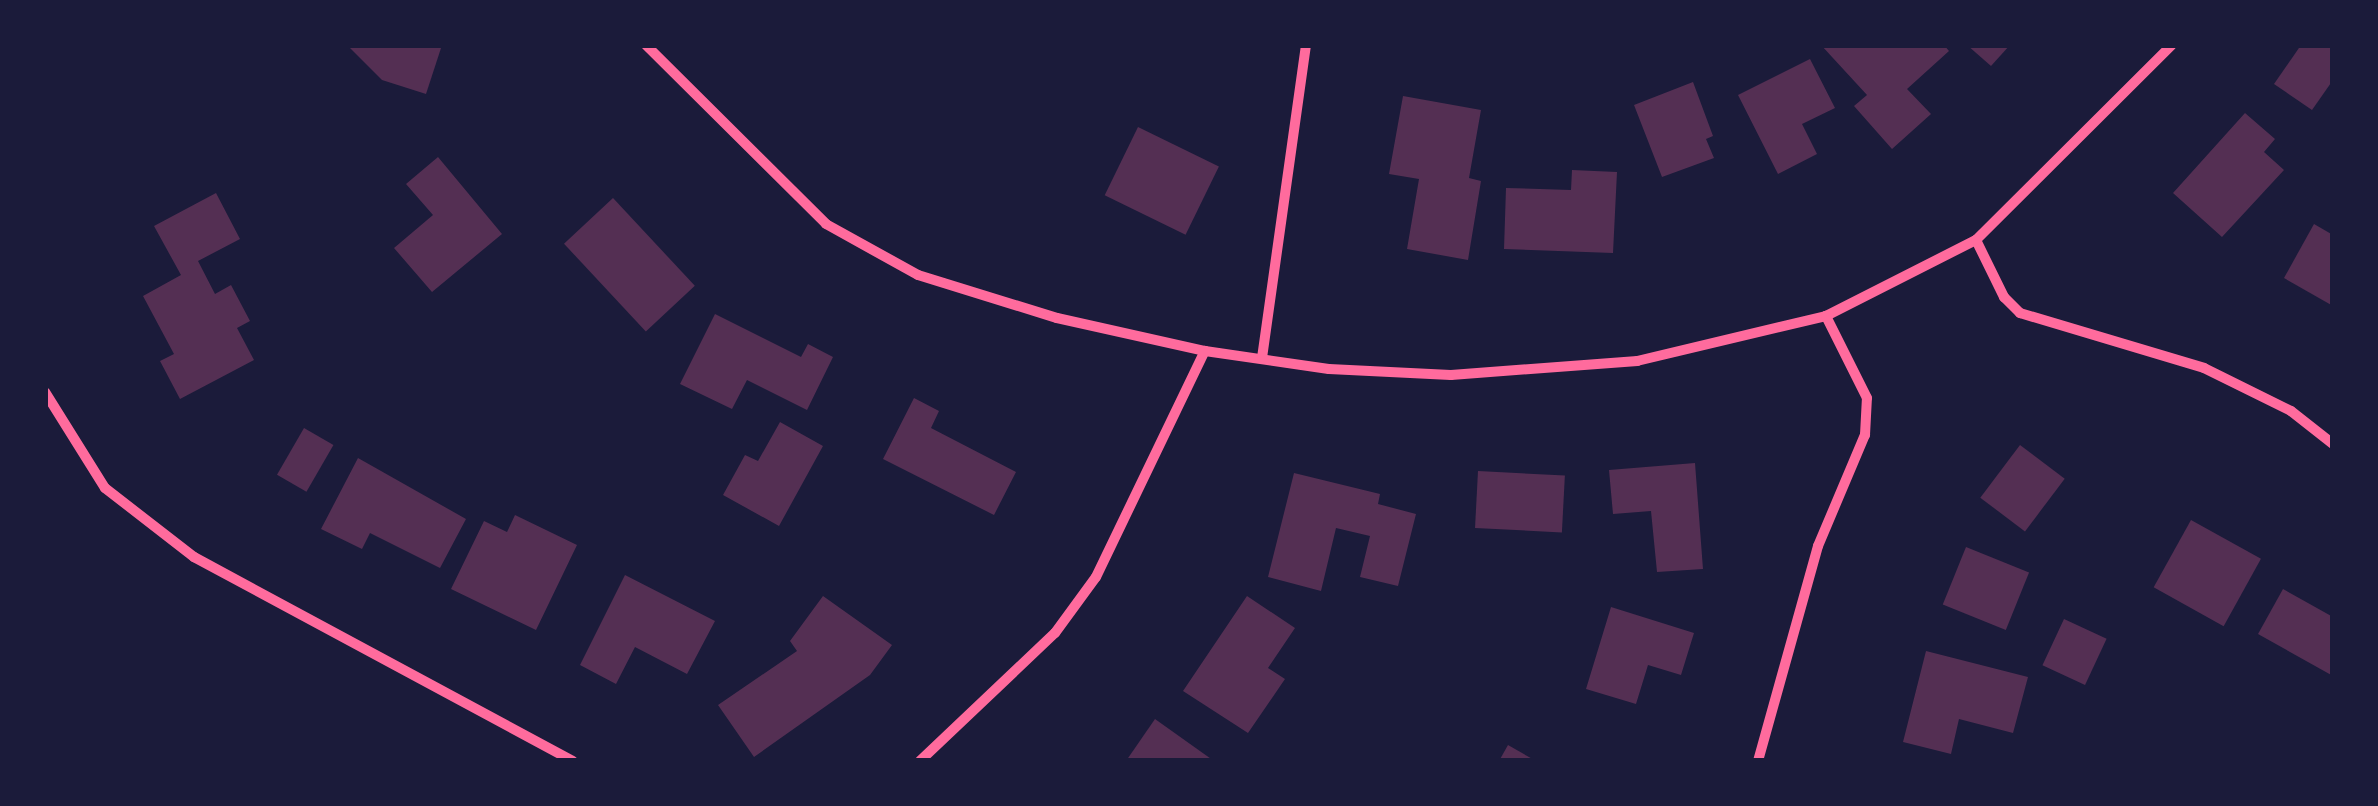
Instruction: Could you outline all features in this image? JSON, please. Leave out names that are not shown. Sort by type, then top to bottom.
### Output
[{"type":"street","points":[[646,45],[798,200],[864,248],[998,302],[1205,351],[1390,374],[1573,369],[1687,351],[1826,316],[1976,240],[2172,45]]},
{"type":"street","points":[[1262,358],[1306,45]]},
{"type":"street","points":[[1976,240],[2004,296],[2020,313],[2204,368],[2292,411],[2333,444]]},
{"type":"street","points":[[1758,761],[1818,546],[1866,435],[1866,398],[1826,316]]},
{"type":"street","points":[[921,760],[1055,633],[1096,577],[1205,351]]},
{"type":"street","points":[[45,392],[105,488],[194,557],[573,761]]},
{"type":"building","points":[[347,45],[442,45],[426,94],[382,80]]},
{"type":"building","points":[[1821,45],[1944,45],[1949,51],[1907,89],[1931,114],[1892,149],[1854,106],[1867,95]]},
{"type":"building","points":[[1967,45],[2010,45],[1991,66]]},
{"type":"building","points":[[2301,45],[2333,45],[2333,80],[2312,110],[2274,84]]},
{"type":"building","points":[[1810,59],[1835,108],[1802,124],[1817,154],[1778,174],[1738,95]]},
{"type":"building","points":[[1693,82],[1713,136],[1706,139],[1714,158],[1662,177],[1634,105]]},
{"type":"building","points":[[1403,96],[1481,110],[1469,178],[1481,181],[1468,260],[1407,249],[1419,179],[1389,174]]},
{"type":"building","points":[[2245,113],[2275,139],[2264,152],[2284,170],[2222,237],[2173,193]]},
{"type":"building","points":[[1138,127],[1219,166],[1186,235],[1105,195]]},
{"type":"building","points":[[438,157],[502,234],[432,292],[394,248],[433,215],[406,184]]},
{"type":"building","points":[[1572,170],[1617,172],[1613,253],[1504,249],[1506,188],[1571,190]]},
{"type":"building","points":[[216,193],[240,239],[198,261],[215,294],[231,285],[250,321],[237,328],[254,360],[180,399],[160,361],[174,354],[143,296],[181,275],[154,226]]},
{"type":"building","points":[[613,198],[695,286],[646,331],[564,244]]},
{"type":"building","points":[[2314,224],[2333,235],[2333,306],[2284,278]]},
{"type":"building","points":[[715,314],[801,357],[808,344],[833,357],[807,410],[747,380],[732,409],[680,384]]},
{"type":"building","points":[[914,398],[939,411],[931,428],[1016,472],[994,515],[883,459]]},
{"type":"building","points":[[780,422],[823,446],[779,526],[723,495],[745,455],[758,461]]},
{"type":"building","points":[[304,428],[333,445],[306,492],[277,475]]},
{"type":"building","points":[[2020,445],[2065,479],[2025,531],[1980,498]]},
{"type":"building","points":[[358,458],[466,519],[440,568],[370,533],[362,549],[321,529]]},
{"type":"building","points":[[1695,463],[1703,569],[1657,572],[1651,511],[1613,514],[1609,470]]},
{"type":"building","points":[[1478,471],[1565,476],[1562,532],[1475,528]]},
{"type":"building","points":[[1294,473],[1380,494],[1378,504],[1416,514],[1398,586],[1360,577],[1370,536],[1336,528],[1321,591],[1268,577]]},
{"type":"building","points":[[515,515],[577,545],[536,630],[451,589],[484,521],[507,532]]},
{"type":"building","points":[[2191,520],[2261,559],[2224,626],[2154,587]]},
{"type":"building","points":[[1966,547],[2029,572],[2006,630],[1943,604]]},
{"type":"building","points":[[625,575],[715,621],[687,674],[635,647],[616,684],[580,665]]},
{"type":"building","points":[[2283,589],[2333,617],[2333,676],[2258,634]]},
{"type":"building","points":[[823,596],[892,645],[870,675],[754,757],[718,705],[797,651],[790,641]]},
{"type":"building","points":[[1247,596],[1295,628],[1268,668],[1285,679],[1248,733],[1183,691]]},
{"type":"building","points":[[1611,607],[1694,633],[1681,675],[1648,665],[1636,704],[1586,689]]},
{"type":"building","points":[[2064,619],[2107,639],[2085,685],[2042,665]]},
{"type":"building","points":[[1926,651],[2028,677],[2013,733],[1959,719],[1951,754],[1903,742]]},
{"type":"building","points":[[1155,719],[1214,761],[1126,761]]},
{"type":"building","points":[[1508,745],[1536,761],[1499,761]]}]
